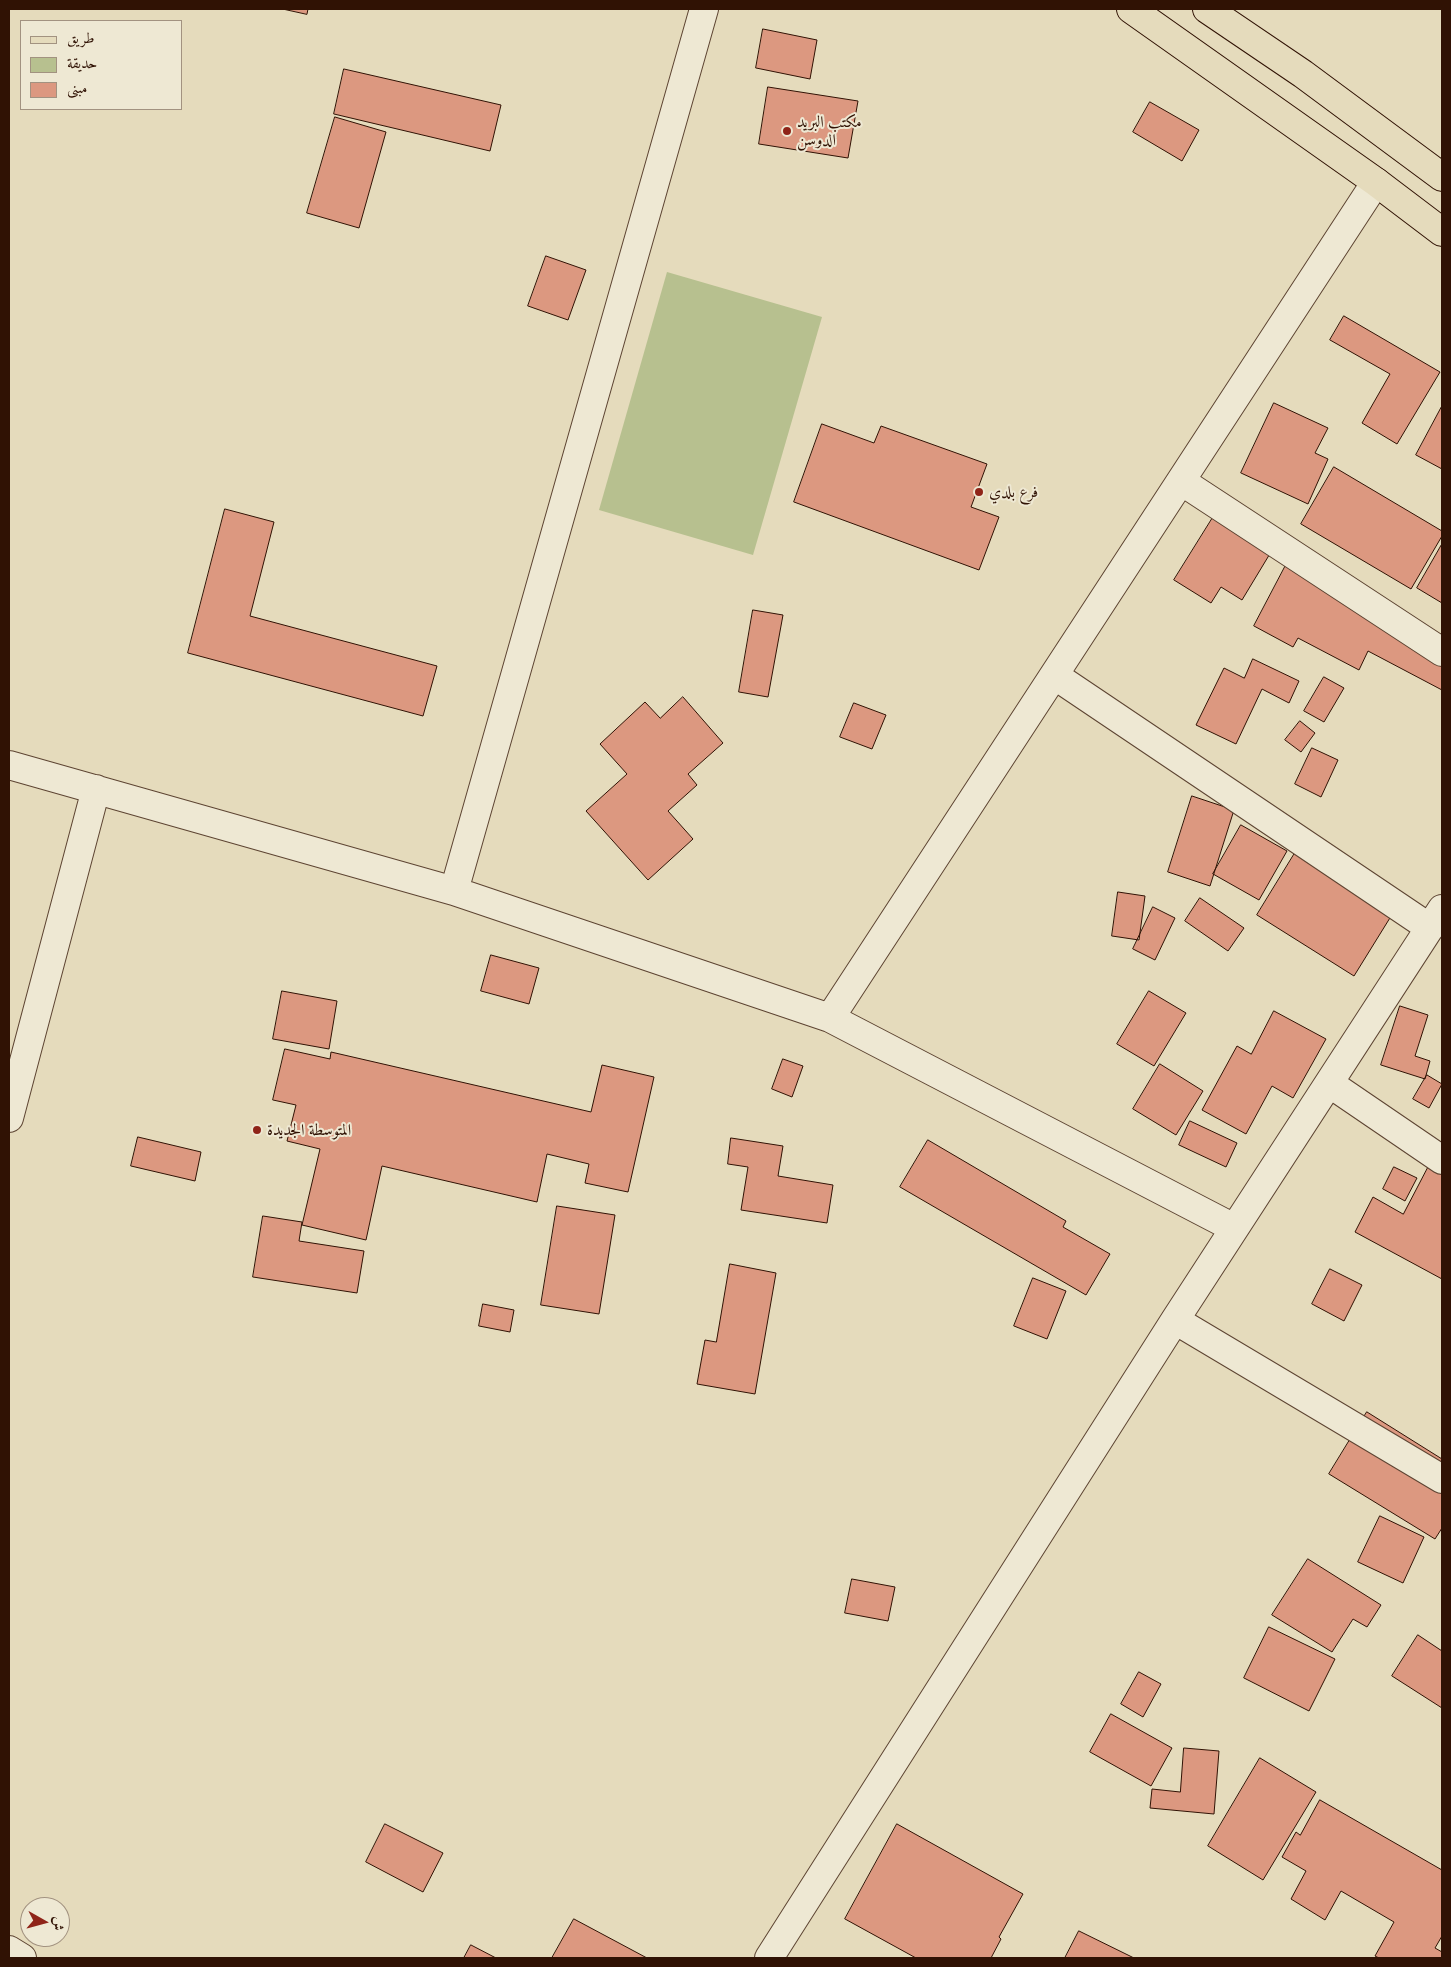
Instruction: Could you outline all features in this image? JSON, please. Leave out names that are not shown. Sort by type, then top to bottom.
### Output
[{"type":"main road","points":[[1131,9],[1376,182],[1442,232]]},
{"type":"main road","points":[[1207,9],[1303,74],[1442,177]]},
{"type":"street","points":[[454,891],[704,9]]},
{"type":"street","points":[[830,1018],[1376,182]]},
{"type":"street","points":[[1181,481],[1442,652]]},
{"type":"street","points":[[769,1958],[1234,1228],[1436,918],[1054,675]]},
{"type":"street","points":[[9,765],[454,891],[830,1018],[1234,1228]]},
{"type":"street","points":[[9,1118],[96,789]]},
{"type":"street","points":[[1329,1083],[1442,1160]]},
{"type":"street","points":[[1175,1320],[1442,1479]]},
{"type":"street","points":[[9,1950],[22,1958]]},
{"type":"green space","points":[[667,272],[822,317],[753,555],[599,510]]},
{"type":"building","points":[[283,9],[308,9],[307,14]]},
{"type":"building","points":[[763,29],[817,40],[810,79],[756,68]]},
{"type":"building","points":[[344,69],[501,105],[490,151],[334,114]]},
{"type":"building","points":[[768,87],[858,101],[848,158],[759,144]]},
{"type":"building","points":[[1150,102],[1199,130],[1182,161],[1133,132]]},
{"type":"building","points":[[335,117],[386,132],[359,228],[307,213]]},
{"type":"building","points":[[546,256],[586,270],[568,320],[528,306]]},
{"type":"building","points":[[1344,316],[1440,372],[1397,444],[1362,423],[1390,374],[1330,340]]},
{"type":"building","points":[[1274,403],[1328,428],[1315,453],[1328,459],[1308,504],[1241,473]]},
{"type":"building","points":[[1442,406],[1442,469],[1416,455]]},
{"type":"building","points":[[822,424],[874,443],[881,426],[987,464],[971,507],[999,517],[979,570],[794,502]]},
{"type":"building","points":[[1334,467],[1442,531],[1442,536],[1411,589],[1301,524]]},
{"type":"building","points":[[225,509],[274,522],[250,616],[437,666],[423,716],[188,653]]},
{"type":"building","points":[[1217,511],[1274,547],[1242,600],[1221,587],[1211,603],[1174,580]]},
{"type":"building","points":[[1442,544],[1442,603],[1417,588]]},
{"type":"building","points":[[1286,565],[1442,649],[1442,690],[1368,651],[1359,670],[1298,638],[1293,647],[1254,626]]},
{"type":"building","points":[[753,610],[783,615],[768,697],[739,692]]},
{"type":"building","points":[[1253,659],[1299,681],[1289,703],[1262,689],[1236,744],[1196,725],[1224,668],[1244,678]]},
{"type":"building","points":[[1324,677],[1344,688],[1324,722],[1304,711]]},
{"type":"building","points":[[683,697],[723,743],[688,774],[697,785],[668,811],[693,839],[648,880],[586,811],[627,774],[600,744],[645,702],[660,718]]},
{"type":"building","points":[[854,703],[886,715],[872,749],[840,737]]},
{"type":"building","points":[[1300,721],[1315,733],[1301,752],[1285,740]]},
{"type":"building","points":[[1312,748],[1338,760],[1321,797],[1295,784]]},
{"type":"building","points":[[1192,796],[1234,810],[1210,886],[1168,872]]},
{"type":"building","points":[[1241,825],[1287,851],[1259,900],[1213,874]]},
{"type":"building","points":[[1295,853],[1393,913],[1354,976],[1257,915]]},
{"type":"building","points":[[1118,892],[1145,896],[1139,940],[1112,936]]},
{"type":"building","points":[[1200,898],[1244,928],[1228,951],[1185,921]]},
{"type":"building","points":[[1153,907],[1175,918],[1155,960],[1133,949]]},
{"type":"building","points":[[491,955],[539,968],[529,1004],[481,991]]},
{"type":"building","points":[[282,991],[337,1001],[329,1049],[273,1039]]},
{"type":"building","points":[[1149,991],[1186,1013],[1154,1066],[1117,1044]]},
{"type":"building","points":[[1400,1006],[1428,1015],[1415,1056],[1430,1061],[1425,1079],[1381,1065]]},
{"type":"building","points":[[1274,1011],[1326,1039],[1293,1098],[1272,1086],[1246,1134],[1202,1110],[1237,1046],[1251,1054]]},
{"type":"building","points":[[285,1049],[330,1059],[331,1052],[591,1112],[602,1065],[654,1077],[628,1192],[585,1183],[589,1164],[547,1154],[537,1202],[382,1166],[366,1240],[302,1225],[320,1149],[287,1141],[296,1105],[273,1100]]},
{"type":"building","points":[[783,1059],[803,1066],[792,1097],[772,1089]]},
{"type":"building","points":[[1160,1064],[1203,1091],[1176,1135],[1133,1109]]},
{"type":"building","points":[[1427,1075],[1442,1084],[1429,1108],[1413,1099]]},
{"type":"building","points":[[1190,1121],[1237,1143],[1226,1167],[1179,1145]]},
{"type":"building","points":[[138,1137],[201,1152],[195,1181],[131,1166]]},
{"type":"building","points":[[731,1138],[783,1146],[778,1176],[833,1185],[827,1223],[741,1210],[748,1167],[728,1164]]},
{"type":"building","points":[[928,1140],[1066,1221],[1063,1227],[1110,1254],[1086,1295],[900,1187]]},
{"type":"building","points":[[1432,1160],[1442,1165],[1442,1279],[1355,1232],[1373,1197],[1403,1214]]},
{"type":"building","points":[[1394,1167],[1417,1178],[1405,1201],[1383,1189]]},
{"type":"building","points":[[557,1206],[615,1215],[599,1314],[541,1305]]},
{"type":"building","points":[[263,1216],[302,1222],[299,1241],[364,1251],[357,1293],[253,1277]]},
{"type":"building","points":[[730,1264],[776,1273],[755,1394],[697,1384],[705,1340],[716,1342]]},
{"type":"building","points":[[1330,1269],[1362,1285],[1344,1321],[1312,1304]]},
{"type":"building","points":[[1033,1278],[1066,1291],[1047,1339],[1014,1326]]},
{"type":"building","points":[[483,1304],[514,1310],[510,1332],[479,1326]]},
{"type":"building","points":[[1367,1412],[1442,1459],[1442,1528],[1435,1539],[1329,1474]]},
{"type":"building","points":[[1380,1516],[1424,1537],[1403,1583],[1358,1562]]},
{"type":"building","points":[[1308,1559],[1381,1605],[1367,1627],[1353,1619],[1332,1652],[1272,1615]]},
{"type":"building","points":[[852,1579],[895,1587],[888,1621],[845,1613]]},
{"type":"building","points":[[1269,1627],[1335,1659],[1309,1711],[1244,1678]]},
{"type":"building","points":[[1418,1635],[1442,1651],[1442,1708],[1392,1676]]},
{"type":"building","points":[[1139,1672],[1161,1684],[1143,1717],[1121,1704]]},
{"type":"building","points":[[1111,1714],[1172,1748],[1151,1786],[1090,1752]]},
{"type":"building","points":[[1184,1748],[1219,1751],[1214,1814],[1150,1808],[1152,1789],[1180,1792]]},
{"type":"building","points":[[1260,1758],[1316,1792],[1263,1880],[1208,1846]]},
{"type":"building","points":[[1320,1800],[1442,1870],[1442,1936],[1435,1948],[1442,1952],[1442,1958],[1379,1958],[1375,1956],[1394,1922],[1341,1891],[1325,1920],[1291,1899],[1306,1871],[1282,1857],[1296,1832],[1300,1835]]},
{"type":"building","points":[[385,1824],[443,1853],[423,1892],[366,1862]]},
{"type":"building","points":[[897,1824],[1023,1894],[999,1937],[1001,1939],[991,1958],[916,1958],[845,1919]]},
{"type":"building","points":[[574,1919],[647,1958],[552,1958]]},
{"type":"building","points":[[1079,1931],[1134,1958],[1065,1958]]},
{"type":"building","points":[[471,1945],[496,1958],[464,1958]]},
{"type":"place","name":"مكتب البريد الدوسن","points":[[787,131]]},
{"type":"place","name":"فرع بلدي","points":[[979,492]]},
{"type":"place","name":"المتوسطة الجديدة","points":[[257,1130]]}]
